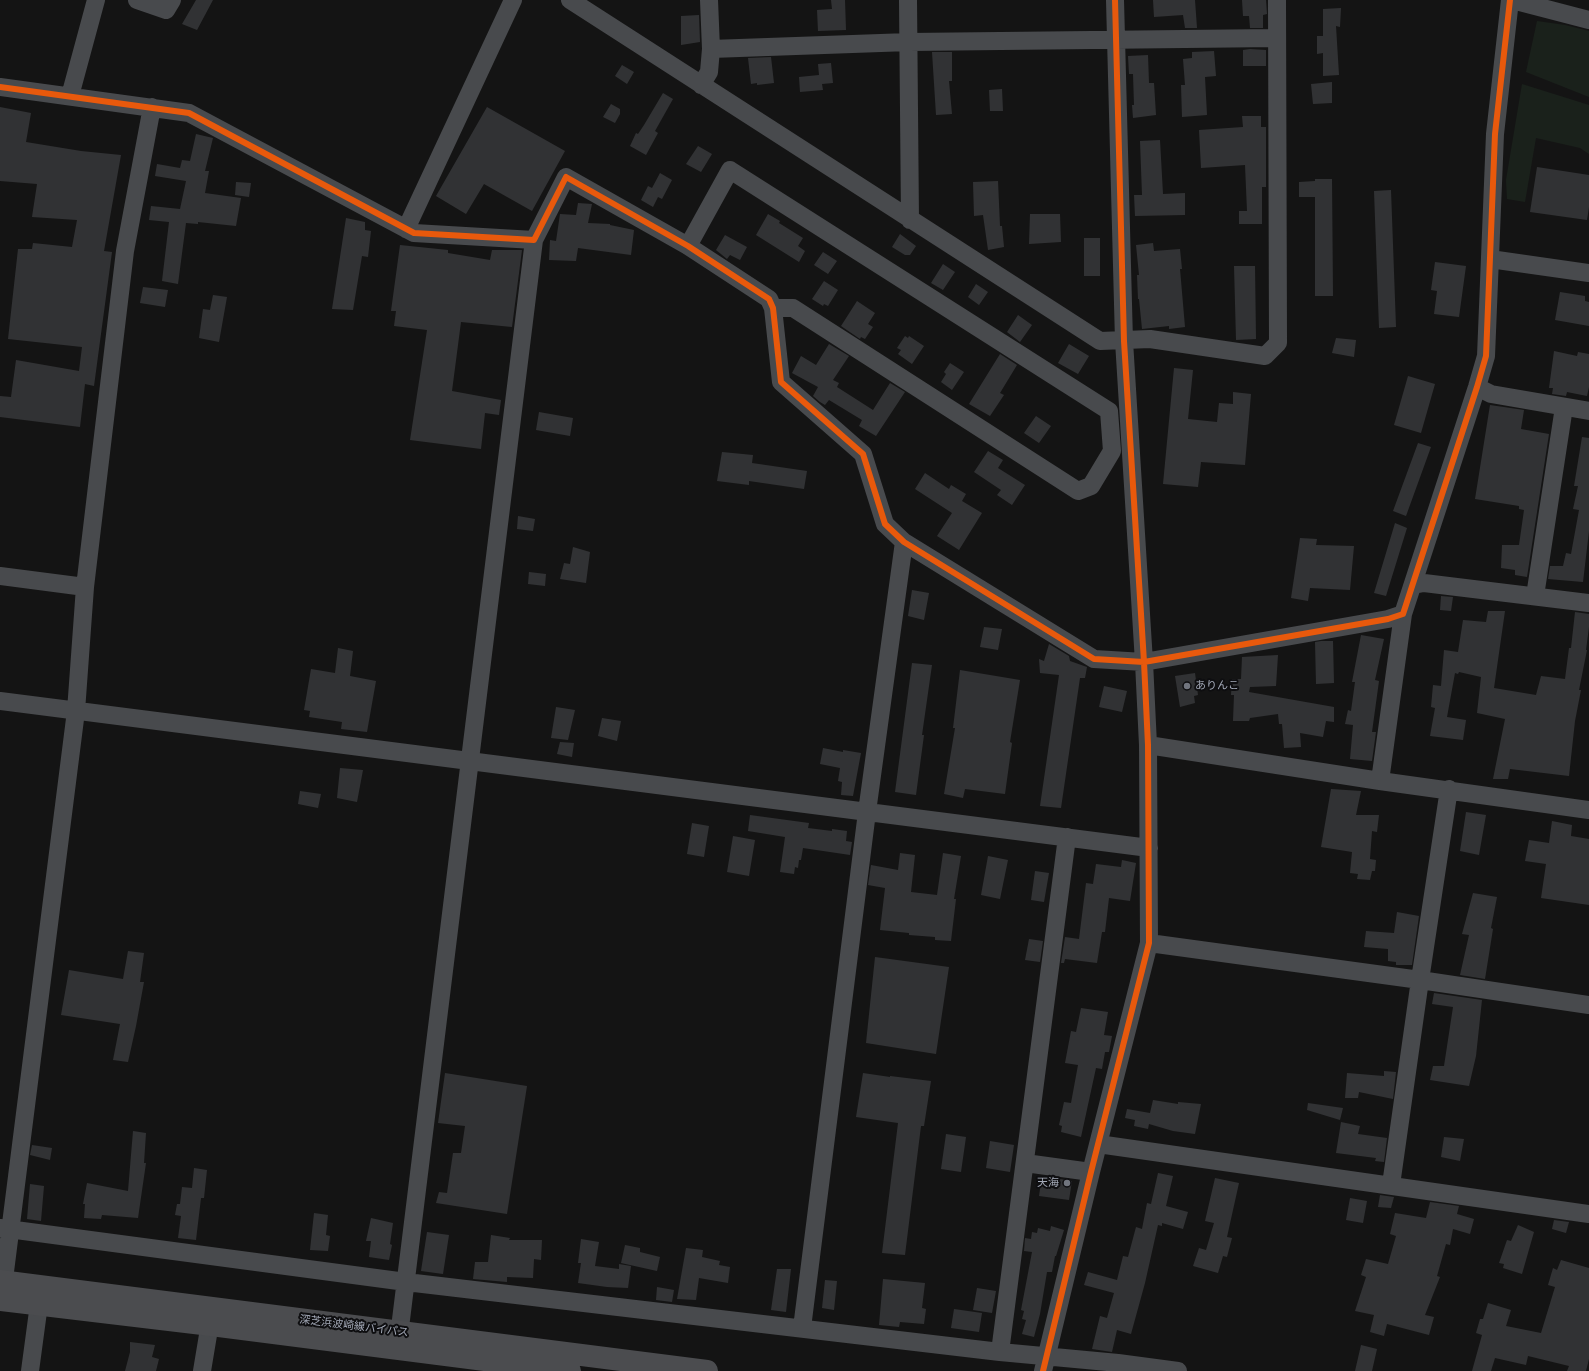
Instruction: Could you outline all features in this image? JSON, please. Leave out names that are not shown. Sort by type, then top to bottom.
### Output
[{"type":"main road","name":"深芝浜波崎線バイパス","points":[[2,1291],[39,1304],[212,1316]]},
{"type":"main road","name":"深芝浜波崎線バイパス","points":[[2,1291],[212,1316],[398,1341],[645,1367],[707,1371]]},
{"type":"main road","name":"深芝浜波崎線バイパス","points":[[398,1341],[570,1371]]},
{"type":"street","points":[[70,96],[96,0]]},
{"type":"street","points":[[137,0],[166,10],[172,0]]},
{"type":"street","points":[[406,229],[513,0]]},
{"type":"street","points":[[570,0],[1100,341],[1150,339],[1266,356],[1278,343],[1277,0]]},
{"type":"street","points":[[701,85],[709,72],[711,49],[709,0]]},
{"type":"street","points":[[908,0],[910,220]]},
{"type":"street","points":[[1045,1364],[1091,1172],[1149,943],[1148,745],[1124,341],[1115,0]]},
{"type":"street","points":[[1380,781],[1403,614],[1486,356],[1495,134],[1511,0],[1589,20]]},
{"type":"street","points":[[711,49],[909,42],[1276,38]]},
{"type":"street","points":[[0,87],[189,113],[414,233],[534,240]]},
{"type":"street","points":[[2,1291],[5,1228],[76,711],[85,587],[126,250],[152,107]]},
{"type":"street","points":[[688,246],[730,170],[1109,411],[1112,451],[1091,486],[1078,491],[793,308],[773,308]]},
{"type":"street","points":[[398,1341],[534,240],[566,177],[688,246],[769,300],[773,308],[781,382],[863,454],[885,524],[904,542],[1094,659],[1144,662],[1388,619],[1403,614]]},
{"type":"street","points":[[1490,259],[1589,273]]},
{"type":"street","points":[[1477,387],[1491,394],[1589,411]]},
{"type":"street","points":[[1535,596],[1564,407]]},
{"type":"street","points":[[802,1328],[867,812],[904,542]]},
{"type":"street","points":[[0,576],[85,587]]},
{"type":"street","points":[[1413,585],[1424,583],[1589,603]]},
{"type":"street","points":[[0,701],[1149,848]]},
{"type":"street","points":[[1148,745],[1380,781],[1589,810]]},
{"type":"street","points":[[1391,1185],[1449,790]]},
{"type":"street","points":[[1000,1352],[1067,837]]},
{"type":"street","points":[[1149,943],[1589,1005]]},
{"type":"street","points":[[1098,1144],[1589,1214]]},
{"type":"street","points":[[1025,1163],[1091,1172]]},
{"type":"street","points":[[5,1228],[406,1282],[1000,1352],[1045,1364],[1178,1371]]},
{"type":"street","points":[[30,1371],[39,1304]]},
{"type":"street","points":[[202,1371],[212,1316]]},
{"type":"shaded area","points":[[1537,21],[1565,25],[1589,31],[1589,97],[1526,72]]},
{"type":"shaded area","points":[[1522,84],[1589,105],[1589,154],[1580,148],[1536,138],[1525,202],[1507,199],[1506,180]]},
{"type":"building","points":[[196,0],[213,0],[197,30],[182,24]]},
{"type":"building","points":[[831,0],[845,0],[846,30],[818,31],[817,10],[832,9]]},
{"type":"building","points":[[1153,0],[1195,0],[1197,28],[1185,28],[1183,15],[1154,17]]},
{"type":"building","points":[[1242,0],[1266,0],[1267,14],[1263,15],[1263,28],[1250,28],[1249,16],[1243,16]]},
{"type":"building","points":[[1341,8],[1340,27],[1336,26],[1339,75],[1323,76],[1323,53],[1317,54],[1317,36],[1323,36],[1323,9]]},
{"type":"building","points":[[699,15],[700,42],[681,45],[681,16]]},
{"type":"building","points":[[1243,50],[1266,50],[1266,66],[1243,66]]},
{"type":"building","points":[[1214,51],[1216,76],[1205,77],[1207,115],[1182,117],[1181,85],[1185,85],[1183,59],[1192,58],[1192,52]]},
{"type":"building","points":[[932,52],[952,52],[952,81],[949,81],[952,114],[936,115]]},
{"type":"building","points":[[1148,55],[1149,83],[1154,83],[1156,115],[1133,118],[1133,74],[1129,74],[1128,56]]},
{"type":"building","points":[[771,57],[774,83],[757,85],[757,83],[751,84],[748,58]]},
{"type":"building","points":[[831,63],[833,83],[822,84],[823,90],[800,92],[799,77],[819,75],[818,64]]},
{"type":"building","points":[[622,65],[634,72],[627,84],[615,76]]},
{"type":"building","points":[[1332,82],[1332,103],[1313,104],[1311,84]]},
{"type":"building","points":[[1002,89],[1003,111],[990,111],[989,90]]},
{"type":"building","points":[[663,93],[673,99],[655,131],[658,133],[646,155],[630,146],[636,133],[638,134]]},
{"type":"building","points":[[611,104],[620,109],[620,114],[615,123],[603,117]]},
{"type":"building","points":[[0,107],[31,113],[26,142],[81,151],[121,155],[104,251],[112,252],[94,386],[85,384],[80,427],[0,417],[0,396],[11,397],[16,360],[79,371],[82,347],[8,339],[18,249],[32,249],[33,243],[72,247],[77,220],[32,217],[37,184],[0,181]]},
{"type":"building","points":[[487,107],[565,151],[532,211],[484,184],[466,214],[436,196]]},
{"type":"building","points":[[1242,116],[1261,116],[1261,127],[1266,127],[1266,187],[1262,187],[1262,224],[1239,224],[1239,211],[1247,211],[1245,165],[1201,168],[1199,130],[1243,127]]},
{"type":"building","points":[[196,134],[213,138],[205,171],[209,171],[205,193],[241,198],[236,226],[198,222],[198,224],[186,223],[178,284],[162,281],[169,222],[149,220],[151,206],[180,209],[186,181],[155,176],[157,164],[180,168],[182,160],[190,161]]},
{"type":"building","points":[[1160,140],[1163,194],[1185,193],[1185,215],[1135,216],[1134,195],[1142,195],[1140,141]]},
{"type":"building","points":[[698,146],[712,154],[701,172],[686,164]]},
{"type":"building","points":[[1537,167],[1589,175],[1589,207],[1587,220],[1530,212]]},
{"type":"building","points":[[660,173],[672,180],[662,199],[658,197],[653,207],[641,200],[648,186],[652,188]]},
{"type":"building","points":[[1315,179],[1332,179],[1333,296],[1315,296],[1315,197],[1299,197],[1299,182],[1315,181]]},
{"type":"building","points":[[998,181],[1000,226],[1002,226],[1004,247],[988,250],[983,215],[974,216],[973,182]]},
{"type":"building","points":[[236,182],[251,183],[249,197],[235,195]]},
{"type":"building","points":[[1391,190],[1396,327],[1379,328],[1374,191]]},
{"type":"building","points":[[578,203],[592,204],[588,223],[610,224],[634,230],[631,255],[578,248],[576,261],[549,260],[550,240],[556,241],[560,214],[576,215]]},
{"type":"building","points":[[768,214],[780,221],[779,223],[803,238],[798,246],[805,251],[799,262],[756,235]]},
{"type":"building","points":[[1030,214],[1060,214],[1061,242],[1029,244]]},
{"type":"building","points":[[346,218],[365,222],[365,230],[371,231],[368,257],[362,256],[353,310],[332,309]]},
{"type":"building","points":[[900,234],[916,246],[910,255],[905,255],[892,247]]},
{"type":"building","points":[[725,235],[747,247],[740,260],[730,255],[727,259],[716,250]]},
{"type":"building","points":[[1084,238],[1100,238],[1100,276],[1084,276]]},
{"type":"building","points":[[1153,243],[1154,251],[1180,249],[1182,269],[1180,269],[1185,327],[1169,329],[1169,326],[1142,329],[1138,299],[1137,275],[1139,275],[1136,245]]},
{"type":"building","points":[[400,245],[448,250],[448,253],[490,260],[492,250],[522,250],[512,327],[461,322],[452,391],[501,400],[499,415],[485,413],[481,449],[410,440],[427,330],[394,326],[396,311],[391,311]]},
{"type":"building","points":[[823,252],[837,261],[828,274],[814,265]]},
{"type":"building","points":[[1435,262],[1466,266],[1459,317],[1434,314],[1437,291],[1431,290]]},
{"type":"building","points":[[943,264],[955,272],[943,290],[931,283]]},
{"type":"building","points":[[1234,266],[1255,266],[1256,339],[1236,340]]},
{"type":"building","points":[[824,281],[838,290],[828,306],[824,304],[823,306],[812,299]]},
{"type":"building","points":[[976,284],[988,292],[979,305],[968,297]]},
{"type":"building","points":[[143,287],[168,290],[165,307],[140,303]]},
{"type":"building","points":[[1560,292],[1585,296],[1585,301],[1589,302],[1589,326],[1555,320]]},
{"type":"building","points":[[213,295],[227,297],[219,342],[199,338],[203,309],[210,310]]},
{"type":"building","points":[[857,301],[875,313],[868,324],[873,327],[865,339],[861,337],[860,339],[841,326]]},
{"type":"building","points":[[1018,315],[1032,325],[1020,342],[1007,332]]},
{"type":"building","points":[[905,336],[908,338],[909,336],[924,346],[912,364],[898,354],[901,350],[897,348]]},
{"type":"building","points":[[1336,338],[1356,340],[1354,357],[1332,353]]},
{"type":"building","points":[[829,344],[849,356],[833,380],[839,383],[837,387],[873,410],[890,383],[905,392],[876,436],[859,426],[862,420],[829,400],[825,405],[820,402],[813,396],[818,387],[792,373],[801,356],[816,365]]},
{"type":"building","points":[[1069,344],[1089,356],[1078,374],[1058,363]]},
{"type":"building","points":[[1554,351],[1577,356],[1578,352],[1589,354],[1589,387],[1587,396],[1567,392],[1566,396],[1552,394],[1553,388],[1549,388]]},
{"type":"building","points":[[1000,354],[1017,365],[1000,393],[1004,395],[990,416],[969,404]]},
{"type":"building","points":[[950,363],[964,372],[952,390],[941,382],[946,374],[944,372]]},
{"type":"building","points":[[1174,368],[1193,370],[1188,419],[1217,422],[1219,403],[1233,404],[1233,392],[1251,394],[1245,465],[1201,462],[1198,487],[1163,484]]},
{"type":"building","points":[[1408,376],[1435,384],[1421,433],[1394,425]]},
{"type":"building","points":[[1490,405],[1524,410],[1521,429],[1549,434],[1527,577],[1515,575],[1515,570],[1501,568],[1502,545],[1519,545],[1524,510],[1519,509],[1519,506],[1475,499]]},
{"type":"building","points":[[539,412],[573,418],[570,436],[536,430]]},
{"type":"building","points":[[1036,416],[1051,426],[1039,443],[1024,433]]},
{"type":"building","points":[[1582,437],[1589,438],[1589,531],[1583,582],[1548,579],[1550,566],[1563,566],[1566,553],[1571,554],[1579,510],[1573,509],[1578,486],[1574,486]]},
{"type":"building","points":[[1418,443],[1431,447],[1406,516],[1393,511]]},
{"type":"building","points":[[988,451],[1003,460],[998,468],[1025,485],[1012,505],[997,495],[1001,490],[974,472]]},
{"type":"building","points":[[722,452],[753,455],[752,463],[807,471],[804,489],[749,481],[749,485],[717,481]]},
{"type":"building","points":[[925,473],[949,489],[951,485],[966,494],[962,501],[982,513],[959,550],[937,536],[952,513],[915,489]]},
{"type":"building","points":[[518,516],[535,519],[533,531],[517,529]]},
{"type":"building","points":[[1395,523],[1407,528],[1386,596],[1374,593]]},
{"type":"building","points":[[1300,538],[1317,539],[1316,545],[1354,546],[1350,590],[1310,588],[1308,601],[1291,598]]},
{"type":"building","points":[[573,547],[590,552],[586,583],[560,579],[564,563],[570,564]]},
{"type":"building","points":[[529,572],[546,574],[545,586],[528,584]]},
{"type":"building","points":[[912,590],[929,593],[924,620],[908,616]]},
{"type":"building","points":[[1441,596],[1453,597],[1451,611],[1440,610]]},
{"type":"building","points":[[1488,611],[1505,611],[1494,688],[1536,695],[1541,676],[1565,679],[1569,648],[1571,648],[1575,612],[1589,614],[1587,650],[1579,690],[1581,690],[1575,721],[1569,776],[1510,769],[1508,779],[1493,779],[1505,719],[1477,713],[1481,677],[1459,672],[1458,674],[1455,673],[1447,717],[1466,720],[1463,740],[1430,736],[1435,708],[1431,707],[1433,685],[1441,686],[1444,650],[1458,652],[1463,620],[1486,622]]},
{"type":"building","points":[[984,627],[1002,629],[998,650],[980,647]]},
{"type":"building","points":[[1361,635],[1384,639],[1375,680],[1379,681],[1372,732],[1376,732],[1372,761],[1350,759],[1353,725],[1345,724],[1348,710],[1351,711],[1355,682],[1352,682]]},
{"type":"building","points":[[1333,641],[1334,683],[1316,684],[1315,642]]},
{"type":"building","points":[[1049,644],[1069,656],[1070,661],[1087,667],[1085,678],[1080,678],[1061,808],[1040,806],[1059,675],[1040,673],[1039,659],[1044,661]]},
{"type":"building","points":[[338,648],[353,651],[350,676],[376,681],[367,732],[341,729],[342,722],[309,717],[310,711],[304,710],[311,669],[335,673]]},
{"type":"building","points":[[1278,655],[1276,686],[1250,687],[1249,692],[1334,707],[1334,722],[1326,721],[1323,737],[1300,733],[1301,747],[1284,748],[1282,724],[1279,724],[1278,714],[1250,718],[1249,721],[1233,721],[1234,695],[1231,695],[1232,679],[1241,679],[1242,657]]},
{"type":"building","points":[[912,663],[932,665],[922,735],[924,735],[916,795],[895,792]]},
{"type":"building","points":[[960,670],[1020,680],[1010,742],[1012,743],[1005,794],[965,789],[963,798],[944,794],[955,728],[953,728]]},
{"type":"building","name":"ありんこ","points":[[1195,673],[1198,695],[1194,696],[1195,703],[1180,707],[1175,676]]},
{"type":"building","points":[[1104,686],[1127,691],[1122,712],[1099,707]]},
{"type":"building","points":[[556,707],[575,710],[568,740],[551,738]]},
{"type":"building","points":[[602,718],[621,721],[617,741],[598,736]]},
{"type":"building","points":[[560,742],[574,743],[572,757],[557,754]]},
{"type":"building","points":[[823,748],[843,752],[843,750],[861,753],[853,796],[841,795],[842,782],[838,781],[840,768],[820,764]]},
{"type":"building","points":[[340,768],[363,770],[357,802],[337,798]]},
{"type":"building","points":[[1331,789],[1361,791],[1356,815],[1379,815],[1377,832],[1372,831],[1370,859],[1376,860],[1375,871],[1372,871],[1370,880],[1357,879],[1358,874],[1350,873],[1352,852],[1321,847]]},
{"type":"building","points":[[300,791],[321,794],[318,808],[298,804]]},
{"type":"building","points":[[1466,812],[1486,815],[1479,855],[1460,851]]},
{"type":"building","points":[[750,815],[809,823],[808,828],[847,831],[846,841],[852,842],[850,855],[803,848],[801,860],[799,860],[798,868],[795,867],[794,874],[780,872],[785,837],[748,831]]},
{"type":"building","points":[[1552,821],[1572,825],[1571,836],[1589,839],[1589,905],[1541,898],[1546,864],[1525,861],[1529,840],[1549,843]]},
{"type":"building","points":[[692,823],[709,826],[704,857],[687,854]]},
{"type":"building","points":[[733,836],[755,840],[749,876],[727,872]]},
{"type":"building","points":[[900,853],[915,855],[911,892],[937,895],[943,853],[961,856],[954,899],[956,899],[951,941],[935,940],[935,937],[909,935],[909,933],[880,930],[885,888],[868,885],[871,865],[898,870]]},
{"type":"building","points":[[988,856],[1008,860],[1000,899],[981,895]]},
{"type":"building","points":[[1122,860],[1136,863],[1130,901],[1109,898],[1105,932],[1102,932],[1097,963],[1065,959],[1064,963],[1061,963],[1065,937],[1079,939],[1086,883],[1093,884],[1096,864],[1121,867]]},
{"type":"building","points":[[1035,871],[1049,873],[1044,902],[1031,900]]},
{"type":"building","points":[[1473,893],[1497,897],[1491,928],[1493,929],[1485,979],[1460,975],[1469,935],[1462,934]]},
{"type":"building","points":[[1397,912],[1419,916],[1412,965],[1396,965],[1396,962],[1388,961],[1388,949],[1364,947],[1366,931],[1394,933]]},
{"type":"building","points":[[1029,939],[1043,941],[1040,962],[1025,960]]},
{"type":"building","points":[[128,951],[144,953],[140,982],[144,982],[128,1062],[113,1060],[120,1024],[61,1015],[69,970],[123,979]]},
{"type":"building","points":[[875,957],[949,967],[936,1054],[866,1043]]},
{"type":"building","points":[[1434,993],[1482,1000],[1476,1056],[1469,1086],[1430,1080],[1433,1066],[1444,1066],[1453,1007],[1432,1004]]},
{"type":"building","points":[[1081,1008],[1108,1012],[1104,1035],[1112,1036],[1109,1052],[1105,1052],[1102,1069],[1096,1068],[1081,1137],[1061,1132],[1062,1126],[1059,1125],[1064,1102],[1071,1103],[1078,1065],[1065,1063],[1071,1031],[1076,1032]]},
{"type":"building","points":[[1384,1071],[1396,1072],[1393,1099],[1359,1092],[1358,1098],[1345,1098],[1347,1073],[1384,1076]]},
{"type":"building","points":[[445,1073],[527,1086],[507,1214],[436,1203],[439,1192],[447,1193],[453,1153],[461,1153],[465,1126],[438,1123]]},
{"type":"building","points":[[863,1073],[931,1081],[924,1126],[921,1126],[905,1255],[882,1253],[898,1123],[856,1117]]},
{"type":"building","points":[[1153,1100],[1178,1104],[1178,1102],[1201,1104],[1195,1134],[1173,1131],[1149,1124],[1148,1129],[1134,1126],[1135,1120],[1125,1118],[1127,1109],[1150,1113]]},
{"type":"building","points":[[1308,1103],[1343,1108],[1340,1120],[1307,1110]]},
{"type":"building","points":[[1341,1122],[1360,1126],[1358,1134],[1387,1138],[1384,1162],[1375,1161],[1376,1158],[1336,1153]]},
{"type":"building","points":[[133,1131],[146,1133],[144,1163],[146,1163],[138,1218],[102,1215],[101,1219],[84,1218],[85,1204],[83,1204],[87,1183],[128,1191]]},
{"type":"building","points":[[946,1134],[966,1137],[961,1172],[941,1169]]},
{"type":"building","points":[[1444,1137],[1464,1139],[1460,1161],[1441,1157]]},
{"type":"building","points":[[990,1141],[1014,1145],[1010,1172],[986,1168]]},
{"type":"building","points":[[32,1145],[52,1148],[50,1160],[30,1155]]},
{"type":"building","points":[[194,1168],[207,1170],[204,1198],[201,1198],[196,1240],[178,1238],[181,1216],[175,1215],[177,1204],[180,1204],[182,1187],[192,1188]]},
{"type":"building","points":[[1158,1173],[1173,1176],[1166,1206],[1188,1212],[1183,1229],[1162,1223],[1162,1226],[1158,1225],[1145,1283],[1131,1334],[1117,1330],[1112,1352],[1092,1349],[1100,1316],[1107,1318],[1114,1293],[1084,1285],[1088,1272],[1117,1280],[1123,1256],[1128,1257],[1136,1227],[1142,1229],[1147,1203],[1151,1204]]},
{"type":"building","points":[[1042,1176],[1072,1181],[1069,1200],[1039,1196]]},
{"type":"building","points":[[1215,1178],[1239,1183],[1227,1237],[1232,1238],[1227,1257],[1223,1256],[1218,1273],[1193,1266],[1199,1248],[1206,1250],[1214,1223],[1205,1221]]},
{"type":"building","points":[[30,1184],[44,1186],[41,1221],[27,1219]]},
{"type":"building","points":[[1380,1195],[1394,1197],[1391,1208],[1378,1207]]},
{"type":"building","points":[[1350,1198],[1367,1201],[1363,1223],[1346,1220]]},
{"type":"building","points":[[1430,1202],[1459,1206],[1457,1214],[1474,1219],[1470,1234],[1453,1229],[1450,1245],[1446,1244],[1437,1276],[1440,1277],[1425,1315],[1434,1317],[1429,1335],[1387,1324],[1384,1336],[1370,1332],[1374,1315],[1355,1311],[1366,1277],[1361,1275],[1366,1259],[1388,1264],[1396,1236],[1390,1234],[1395,1213],[1426,1218]]},
{"type":"building","points":[[314,1213],[328,1215],[326,1235],[330,1236],[328,1251],[310,1250]]},
{"type":"building","points":[[371,1218],[393,1223],[390,1244],[392,1245],[389,1260],[369,1257],[371,1241],[366,1241]]},
{"type":"building","points":[[1554,1220],[1569,1222],[1566,1233],[1552,1229]]},
{"type":"building","points":[[1518,1225],[1534,1232],[1522,1274],[1503,1268],[1504,1264],[1499,1263],[1507,1240],[1511,1241]]},
{"type":"building","points":[[1051,1226],[1064,1230],[1055,1256],[1052,1272],[1047,1272],[1040,1314],[1034,1337],[1022,1334],[1026,1320],[1022,1319],[1024,1311],[1021,1310],[1032,1252],[1024,1251],[1025,1238],[1031,1239],[1032,1232],[1037,1233],[1038,1228],[1050,1231]]},
{"type":"building","points":[[427,1232],[449,1235],[443,1274],[421,1271]]},
{"type":"building","points":[[491,1235],[510,1238],[509,1240],[542,1240],[541,1260],[534,1259],[533,1278],[507,1277],[507,1282],[473,1279],[475,1262],[488,1262]]},
{"type":"building","points":[[581,1239],[599,1242],[595,1266],[619,1269],[619,1264],[631,1266],[628,1288],[578,1283],[581,1263],[578,1263]]},
{"type":"building","points":[[625,1245],[640,1248],[640,1252],[660,1257],[657,1271],[621,1263]]},
{"type":"building","points":[[686,1248],[703,1250],[702,1257],[720,1261],[719,1265],[730,1267],[728,1283],[699,1278],[696,1300],[677,1299]]},
{"type":"building","points":[[1561,1260],[1589,1268],[1589,1359],[1586,1371],[1567,1371],[1569,1366],[1528,1356],[1526,1365],[1495,1358],[1491,1371],[1472,1371],[1482,1335],[1476,1333],[1480,1319],[1483,1319],[1488,1303],[1511,1310],[1506,1326],[1541,1333],[1555,1287],[1548,1285],[1553,1268],[1557,1270]]},
{"type":"building","points":[[777,1269],[791,1269],[786,1312],[771,1310]]},
{"type":"building","points":[[883,1279],[925,1283],[922,1308],[926,1309],[924,1324],[900,1322],[899,1327],[879,1325]]},
{"type":"building","points":[[825,1280],[837,1281],[834,1310],[822,1308]]},
{"type":"building","points":[[657,1287],[674,1290],[672,1302],[656,1300]]},
{"type":"building","points":[[977,1288],[996,1291],[992,1313],[973,1310]]},
{"type":"building","points":[[954,1309],[982,1313],[979,1332],[951,1328]]},
{"type":"building","points":[[130,1342],[155,1345],[152,1357],[159,1359],[156,1371],[125,1371],[130,1352]]},
{"type":"building","points":[[1361,1345],[1377,1349],[1372,1371],[1355,1371]]},
{"type":"cycle path","points":[[1043,1371],[1091,1172],[1149,943],[1148,745],[1124,341],[1115,0]]},
{"type":"cycle path","points":[[0,87],[189,113],[414,233],[534,240],[566,177],[688,246],[769,299],[773,308],[781,382],[863,454],[885,524],[904,542],[1094,659],[1144,662],[1388,619],[1403,614],[1486,356],[1495,134],[1510,0]]},
{"type":"place","name":"ありんこ","points":[[1187,686]]},
{"type":"place","name":"天海","points":[[1067,1183]]}]
